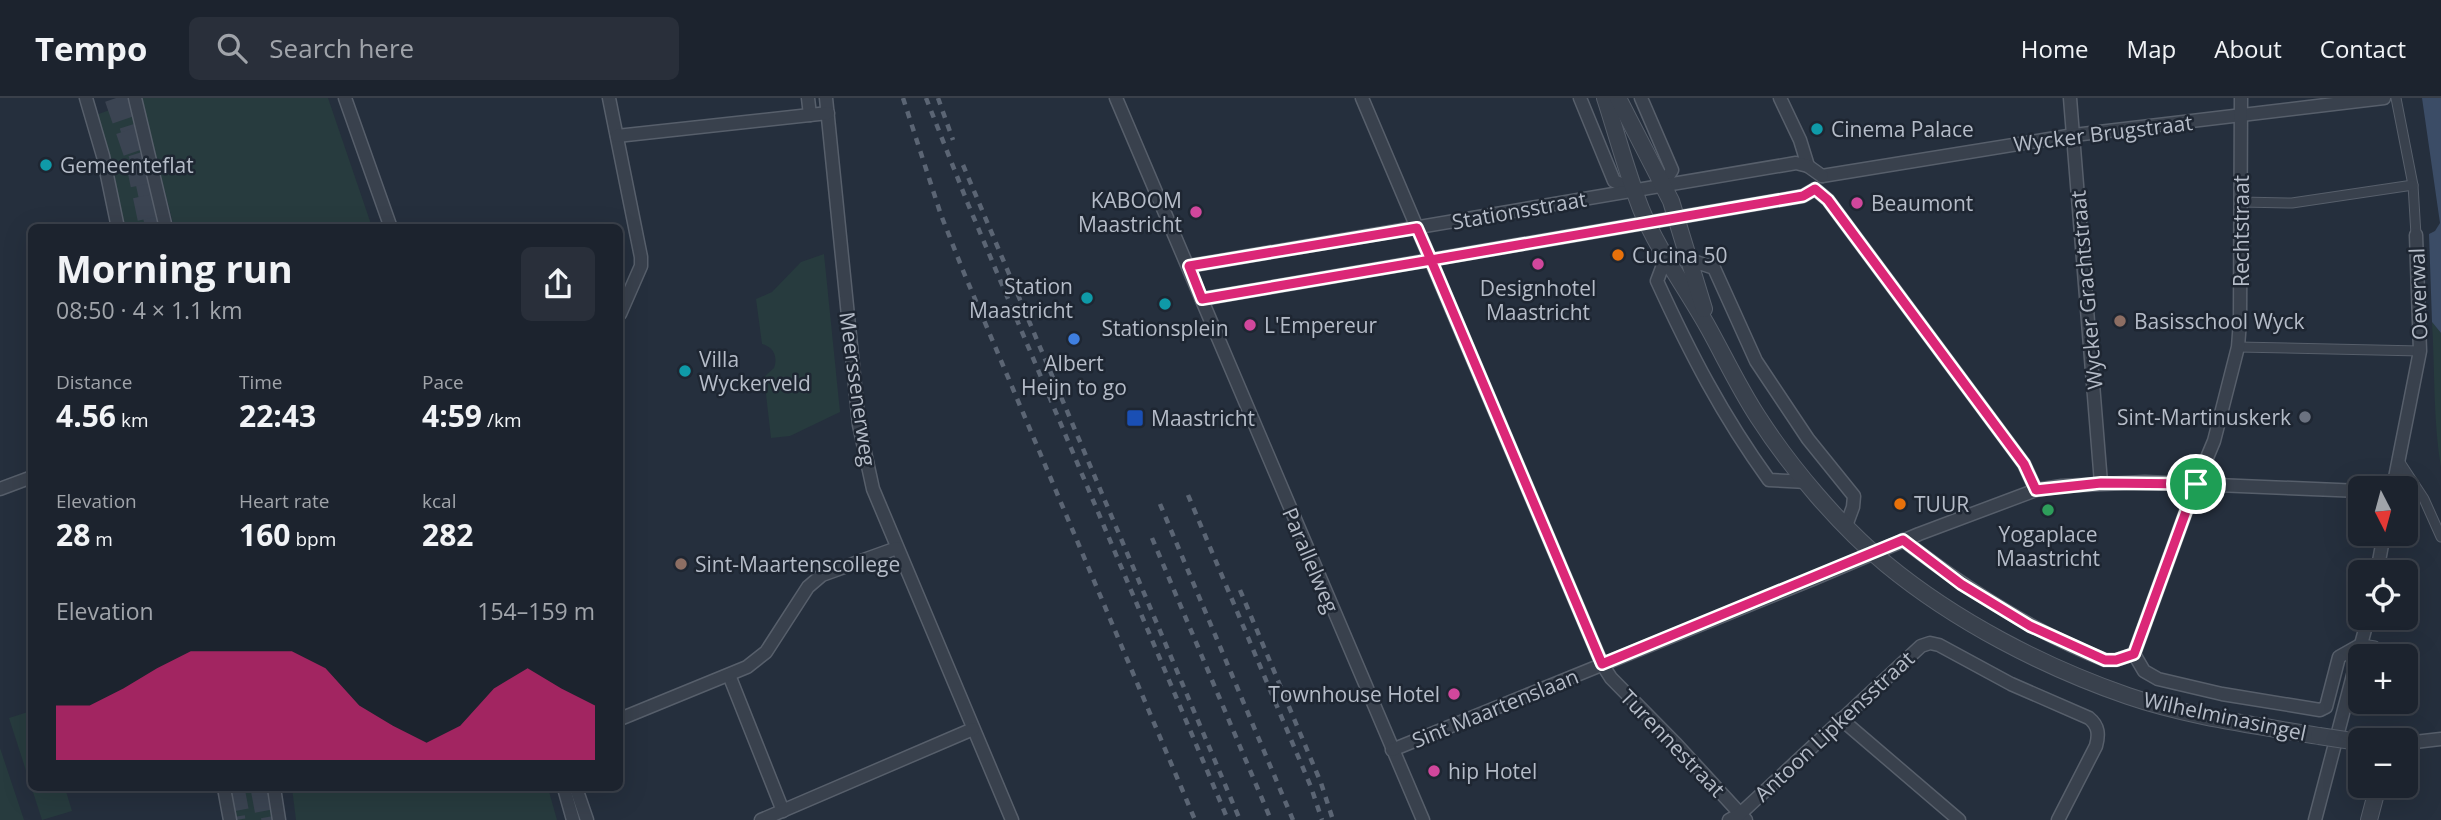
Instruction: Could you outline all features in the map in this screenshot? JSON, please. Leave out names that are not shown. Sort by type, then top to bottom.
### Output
[{"type":"street","points":[[86,98],[110,183],[117,224]]},
{"type":"street","points":[[135,98],[165,224]]},
{"type":"street","points":[[345,98],[390,224]]},
{"type":"street","points":[[609,98],[641,257],[640,266],[623,307]]},
{"type":"street","points":[[808,98],[810,115]]},
{"type":"street","name":"Meerssenerweg","points":[[826,98],[862,446],[873,489],[1012,820]]},
{"type":"street","points":[[1116,98],[1202,299]]},
{"type":"street","name":"Turennestraat","points":[[1362,98],[1602,664],[1611,678],[1677,745],[1738,818]]},
{"type":"street","name":"Wilhelminasingel","points":[[1580,98],[1614,181],[1634,190]]},
{"type":"street","name":"Wilhelminasingel","points":[[1605,98],[1647,223],[1709,329],[1733,376],[1757,416],[1807,482],[1874,553],[1906,580],[1985,631],[2065,672],[2129,696],[2171,708],[2348,740]]},
{"type":"street","name":"Wilhelminasingel","points":[[1618,98],[1678,217],[1709,329]]},
{"type":"street","points":[[1641,98],[1672,170],[1663,184]]},
{"type":"street","points":[[1780,98],[1800,140],[1808,166],[1822,176],[1815,189],[1828,200],[2018,454],[2036,490]]},
{"type":"street","name":"Wycker Grachtstraat","points":[[2070,98],[2101,483]]},
{"type":"street","name":"Rechtstraat","points":[[2134,654],[2214,441],[2238,347],[2241,98]]},
{"type":"street","name":"Wycker Brugstraat","points":[[1822,176],[2074,135],[2384,98]]},
{"type":"street","name":"Oeverwal","points":[[2396,98],[2413,185],[2420,351],[2396,476]]},
{"type":"street","points":[[617,136],[828,113]]},
{"type":"street","name":"Stationsstraat","points":[[1189,266],[1663,184],[1796,163],[1808,166]]},
{"type":"street","points":[[2241,202],[2292,203],[2413,185]]},
{"type":"street","name":"Stationsstraat","points":[[1202,299],[1803,196],[1815,189]]},
{"type":"street","points":[[1666,257],[1657,281],[1698,369],[1721,409],[1769,480],[1807,482]]},
{"type":"street","points":[[1690,260],[1714,268],[1756,361],[1808,439],[1850,490],[1854,502],[1846,526]]},
{"type":"street","name":"Parallelweg","points":[[1202,299],[1423,820]]},
{"type":"street","points":[[2238,347],[2420,351]]},
{"type":"street","points":[[2399,461],[2424,499],[2441,537]]},
{"type":"street","points":[[0,489],[28,478]]},
{"type":"street","name":"Sint Maartenslaan","points":[[1392,750],[1903,540],[2036,490],[2101,483],[2348,490]]},
{"type":"street","points":[[1903,540],[1961,584],[2030,626],[2105,660],[2116,660],[2134,654]]},
{"type":"street","points":[[623,718],[747,667],[766,652],[808,587],[822,575],[897,548]]},
{"type":"street","name":"Antoon Lipkensstraat","points":[[1738,818],[1921,646],[1930,643],[1939,645],[2033,695],[2090,718],[2098,730],[2095,746],[2057,820]]},
{"type":"street","name":"Wilhelminasingel","points":[[2134,654],[2144,671],[2158,679],[2222,694],[2320,710],[2326,707],[2339,657],[2348,653]]},
{"type":"street","points":[[729,675],[783,811]]},
{"type":"street","points":[[2315,820],[2348,713]]},
{"type":"street","points":[[1841,719],[1959,820]]},
{"type":"street","points":[[761,820],[973,729]]},
{"type":"street","points":[[2418,742],[2437,740]]},
{"type":"street","points":[[225,791],[230,820]]},
{"type":"street","points":[[274,791],[279,820]]},
{"type":"street","points":[[565,791],[573,820]]},
{"type":"street","points":[[577,791],[587,820]]},
{"type":"street","points":[[2369,820],[2375,798]]},
{"type":"green space","points":[[141,98],[328,98],[371,224],[173,224]]},
{"type":"green space","points":[[131,102],[161,224],[122,224],[96,115]]},
{"type":"green space","points":[[824,254],[840,412],[790,436],[771,438],[764,377],[774,368],[775,356],[770,347],[762,344],[756,299],[772,292],[801,262]]},
{"type":"green space","points":[[2432,322],[2441,333],[2441,468],[2435,414]]},
{"type":"green space","points":[[28,712],[28,777],[9,718]]},
{"type":"green space","points":[[0,748],[24,820],[0,820]]},
{"type":"green space","points":[[33,791],[66,791],[72,811],[42,820]]},
{"type":"green space","points":[[230,791],[269,791],[274,820],[235,820]]},
{"type":"green space","points":[[292,791],[549,791],[557,820],[296,820]]},
{"type":"water","points":[[2422,98],[2441,98],[2441,333],[2432,322],[2429,234],[2435,231],[2440,223]]},
{"type":"tunnel","points":[[116,98],[136,156],[150,224]]},
{"type":"tunnel","points":[[120,98],[141,164],[154,224]]},
{"type":"tunnel","points":[[231,791],[236,820]]},
{"type":"tunnel","points":[[234,791],[239,820]]},
{"type":"tunnel","points":[[263,791],[268,820]]},
{"type":"tunnel","points":[[266,791],[271,820]]},
{"type":"railway","points":[[903,98],[941,215],[964,273],[1195,820]]},
{"type":"railway","points":[[926,98],[968,204],[1228,820]]},
{"type":"railway","points":[[938,98],[953,140]]},
{"type":"railway","points":[[963,165],[1240,820]]},
{"type":"railway","points":[[1188,495],[1311,787],[1322,820]]},
{"type":"railway","points":[[1160,504],[1293,820]]},
{"type":"railway","points":[[1152,538],[1271,820]]},
{"type":"railway","points":[[1240,590],[1321,783],[1333,820]]},
{"type":"place","name":"Cinema Palace","points":[[1817,129]]},
{"type":"place","name":"Gemeenteflat","points":[[46,165]]},
{"type":"place","name":"Beaumont","points":[[1857,203]]},
{"type":"place","name":"KABOOM Maastricht","points":[[1196,212]]},
{"type":"place","name":"Cucina 50","points":[[1618,255]]},
{"type":"place","name":"Designhotel Maastricht","points":[[1538,264]]},
{"type":"place","name":"Station Maastricht","points":[[1087,298]]},
{"type":"place","name":"Stationsplein","points":[[1165,304]]},
{"type":"place","name":"Basisschool Wyck","points":[[2120,321]]},
{"type":"place","name":"L'Empereur","points":[[1250,325]]},
{"type":"place","name":"Albert Heijn to go","points":[[1074,339]]},
{"type":"place","name":"Villa Wyckerveld","points":[[685,371]]},
{"type":"place","name":"Sint-Martinuskerk","points":[[2305,417]]},
{"type":"place","name":"Maastricht","points":[[1135,418]]},
{"type":"place","name":"TUUR","points":[[1900,504]]},
{"type":"place","name":"Yogaplace Maastricht","points":[[2048,510]]},
{"type":"place","name":"Sint-Maartenscollege","points":[[681,564]]},
{"type":"place","name":"Townhouse Hotel","points":[[1454,694]]},
{"type":"place","name":"hip Hotel","points":[[1434,771]]},
{"type":"route","points":[[2196,484],[2101,483],[2062,485],[2036,490],[2024,464],[1828,200],[1815,189],[1803,196],[1431,260],[1417,228],[1189,266],[1202,299],[1431,260],[1602,664],[1903,540],[1961,584],[2030,626],[2105,660],[2122,659],[2134,654],[2196,484]]}]
